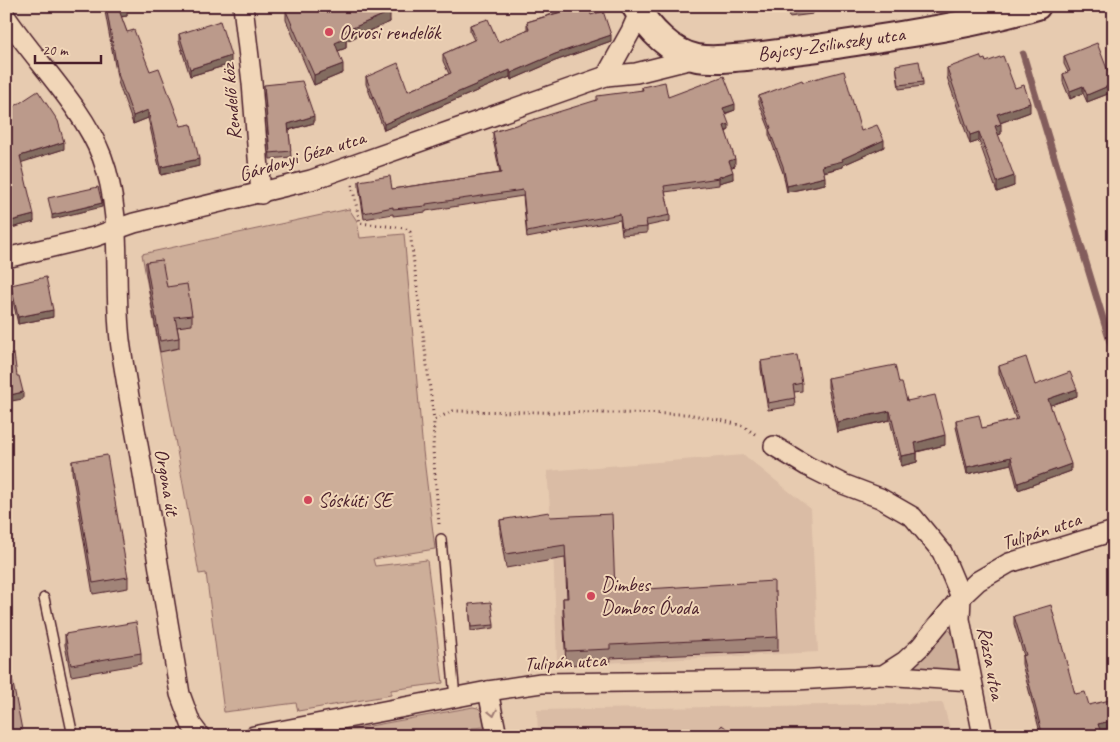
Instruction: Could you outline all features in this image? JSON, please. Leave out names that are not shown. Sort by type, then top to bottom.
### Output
[{"type":"street","name":"Rendelő köz","points":[[244,6],[261,194]]},
{"type":"street","name":"Bajcsy-Zsilinszky utca","points":[[637,10],[664,42],[678,51],[696,58],[715,60],[790,52],[891,36],[1031,8]]},
{"type":"street","points":[[606,76],[631,31],[637,10]]},
{"type":"street","name":"Orgona út","points":[[6,17],[68,99],[88,130],[101,156],[109,180],[114,206],[120,339],[180,694],[194,732]]},
{"type":"street","name":"Gárdonyi Géza utca","points":[[6,258],[94,237],[134,223],[261,194],[311,180],[606,76],[636,73],[696,58]]},
{"type":"street","points":[[774,446],[843,484],[880,498],[913,517],[942,552],[961,597]]},
{"type":"street","name":"Tulipán utca","points":[[882,675],[905,661],[920,647],[961,597],[978,581],[1009,563],[1114,532]]},
{"type":"street","name":"Rózsa utca","points":[[961,597],[960,619],[983,736]]},
{"type":"street","name":"Tulipán utca","points":[[254,736],[488,691],[540,683],[796,680],[882,675],[971,681]]},
{"type":"street","points":[[488,691],[496,736]]},
{"type":"lane","points":[[441,540],[455,698]]},
{"type":"lane","points":[[44,598],[73,736]]},
{"type":"path","points":[[348,168],[360,223],[405,228],[410,232],[434,420],[433,450],[441,540]]},
{"type":"path","points":[[434,420],[453,411],[688,414],[743,426],[774,446]]},
{"type":"shaded area","name":"Sóskúti SE","points":[[349,209],[357,221],[360,238],[404,234],[423,451],[435,549],[373,559],[375,566],[427,560],[443,683],[391,690],[391,695],[298,711],[296,703],[224,712],[206,573],[199,574],[142,254]]},
{"type":"shaded area","points":[[744,455],[811,509],[818,652],[566,665],[557,661],[553,545],[547,471]]},
{"type":"shaded area","points":[[945,629],[953,633],[957,643],[960,665],[958,669],[914,668],[913,665]]},
{"type":"shaded area","points":[[943,703],[952,736],[538,736],[537,710]]},
{"type":"shaded area","points":[[473,707],[483,712],[486,727],[471,728],[472,736],[316,736]]},
{"type":"building","points":[[106,6],[126,6],[127,8],[119,10],[127,32],[134,30],[150,71],[159,68],[181,126],[191,124],[199,159],[161,167],[148,110],[133,116],[118,74]]},
{"type":"building","name":"Orvosi rendelők","points":[[296,6],[387,6],[390,12],[343,32],[346,38],[335,43],[343,64],[314,75],[286,11]]},
{"type":"building","points":[[559,6],[589,6],[591,15],[603,11],[611,35],[555,54],[511,73],[510,70],[384,124],[366,77],[398,63],[408,91],[451,73],[443,54],[476,39],[470,25],[488,19],[498,42],[529,29],[527,22],[561,12]]},
{"type":"building","points":[[788,6],[813,6],[813,10],[789,14]]},
{"type":"building","points":[[220,21],[231,56],[190,69],[179,34]]},
{"type":"building","points":[[1097,43],[1113,84],[1087,95],[1083,86],[1070,91],[1063,74],[1070,71],[1064,56]]},
{"type":"building","points":[[980,56],[986,62],[1003,56],[1015,88],[1024,85],[1030,103],[997,114],[1001,124],[995,126],[1014,176],[997,182],[979,132],[970,135],[947,68]]},
{"type":"building","points":[[919,61],[923,82],[899,85],[896,65]]},
{"type":"building","points":[[844,71],[861,131],[877,125],[884,140],[842,159],[843,161],[822,166],[825,177],[787,186],[783,166],[759,96],[802,80],[803,82]]},
{"type":"building","points":[[724,76],[735,104],[723,108],[729,124],[724,126],[735,159],[729,161],[733,172],[719,178],[664,186],[670,215],[646,220],[647,227],[622,229],[620,214],[527,232],[523,190],[426,204],[426,206],[393,209],[393,207],[364,213],[359,181],[390,176],[392,189],[501,173],[493,132],[597,100],[597,96],[643,90],[642,87],[665,82],[668,97]]},
{"type":"building","points":[[302,81],[314,116],[288,124],[291,151],[270,153],[264,85]]},
{"type":"building","points":[[38,91],[58,121],[64,142],[20,156],[34,215],[11,221],[6,204],[6,118],[13,115],[9,110]]},
{"type":"building","points":[[98,187],[102,203],[52,215],[48,198]]},
{"type":"building","points":[[162,260],[167,287],[187,284],[192,315],[175,317],[179,338],[160,341],[146,262]]},
{"type":"building","points":[[46,277],[53,310],[18,317],[11,285]]},
{"type":"building","points":[[14,354],[17,376],[19,376],[23,392],[6,396],[6,355]]},
{"type":"building","points":[[797,355],[802,383],[793,385],[795,398],[768,403],[761,361]]},
{"type":"building","points":[[1026,357],[1035,385],[1070,372],[1077,389],[1048,399],[1071,464],[1018,483],[1011,457],[967,467],[956,420],[979,415],[982,428],[1018,419],[999,366]]},
{"type":"building","points":[[895,365],[899,383],[902,383],[907,401],[935,395],[945,435],[915,443],[917,453],[901,456],[890,411],[837,422],[828,378]]},
{"type":"building","points":[[107,455],[128,577],[93,583],[72,461]]},
{"type":"building","name":"Dimbes Dombos Óvoda","points":[[549,512],[550,517],[612,514],[615,591],[774,581],[778,637],[610,645],[610,649],[566,651],[563,598],[568,598],[565,545],[506,554],[500,520]]},
{"type":"building","points":[[491,602],[494,625],[471,627],[469,604]]},
{"type":"building","points":[[1051,605],[1075,694],[1085,692],[1089,705],[1114,699],[1114,720],[1098,724],[1102,736],[1043,736],[1022,656],[1026,655],[1014,616]]},
{"type":"building","points":[[136,622],[141,653],[71,665],[65,634]]},
{"type":"building","points":[[11,673],[23,735],[18,736],[6,736],[6,674]]},
{"type":"building","points":[[722,725],[736,736],[713,736]]},
{"type":"waterway","points":[[1023,54],[1114,355]]},
{"type":"place","name":"Orvosi rendelők","points":[[329,32]]},
{"type":"place","name":"Sóskúti SE","points":[[308,500]]},
{"type":"place","name":"Dimbes Dombos Óvoda","points":[[591,596]]}]
